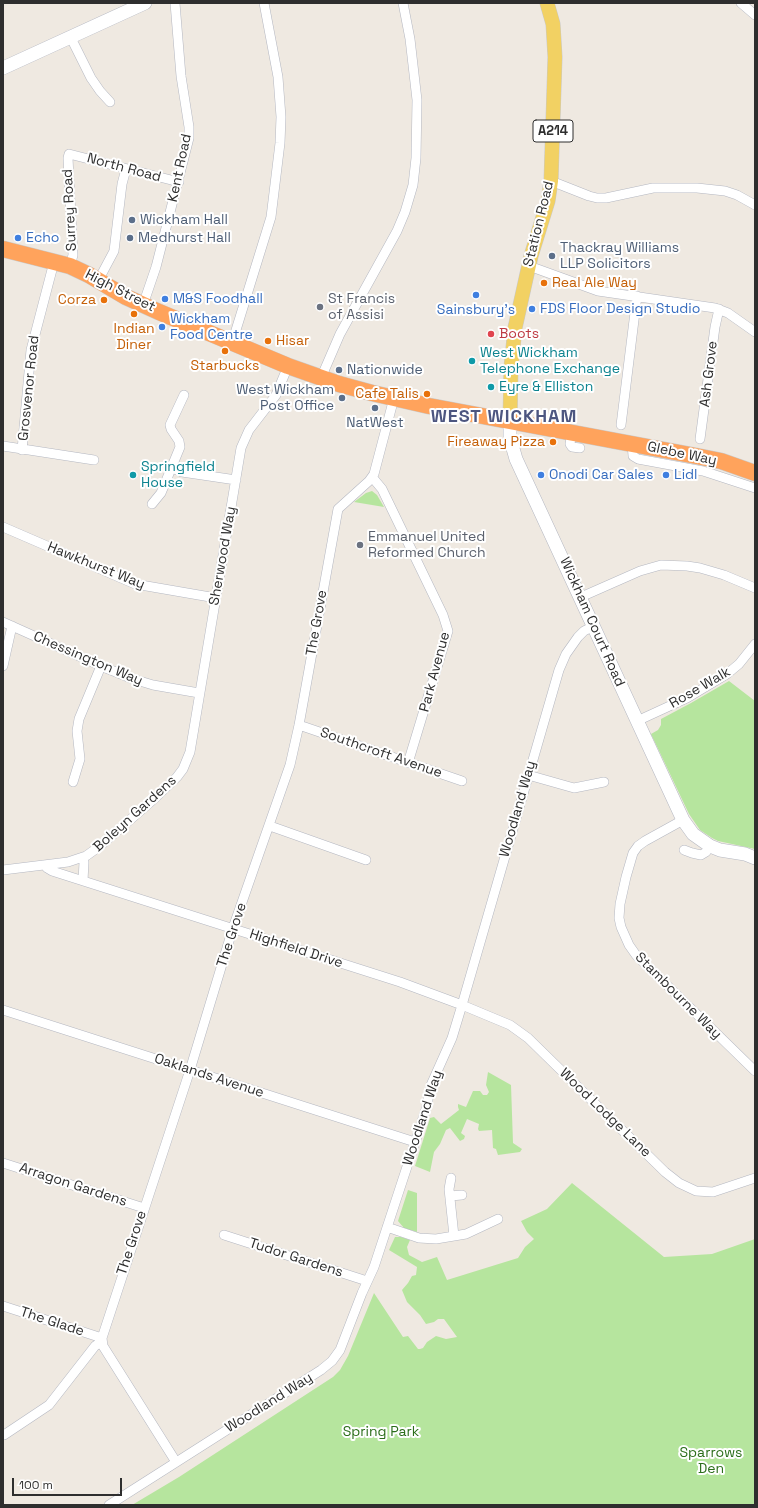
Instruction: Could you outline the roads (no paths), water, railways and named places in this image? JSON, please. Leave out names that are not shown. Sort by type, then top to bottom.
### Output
[{"type":"highway","name":"High Street","points":[[3,249],[70,266],[143,305],[288,366],[321,378],[394,398],[510,421]]},
{"type":"highway","name":"Glebe Way","points":[[510,421],[632,443],[712,466],[755,473]]},
{"type":"main road","name":"Station Road","points":[[510,421],[511,367],[518,316],[529,266],[546,208],[550,181],[555,57],[553,24],[547,3]]},
{"type":"street","points":[[3,68],[70,36],[145,3]]},
{"type":"street","name":"Kent Road","points":[[143,305],[156,267],[179,182],[189,133],[180,76],[176,3]]},
{"type":"street","points":[[232,343],[271,217],[281,124],[280,92],[274,51],[264,3]]},
{"type":"street","points":[[321,378],[340,334],[397,231],[405,212],[413,185],[416,158],[417,100],[410,39],[403,3]]},
{"type":"street","points":[[741,3],[755,15]]},
{"type":"street","points":[[70,36],[91,78],[110,102]]},
{"type":"street","name":"North Road","points":[[70,154],[179,182]]},
{"type":"street","name":"Surrey Road","points":[[70,154],[68,158],[73,254],[70,266]]},
{"type":"street","points":[[98,281],[114,251],[122,184],[126,168]]},
{"type":"street","points":[[550,181],[597,198],[606,198],[647,188],[697,188],[725,191],[737,195],[755,205]]},
{"type":"street","name":"Grosvenor Road","points":[[3,446],[22,450],[31,350],[54,262]]},
{"type":"street","points":[[529,266],[598,292],[637,296],[719,309],[755,332]]},
{"type":"street","points":[[621,425],[637,296]]},
{"type":"street","name":"Ash Grove","points":[[700,439],[715,327],[719,309]]},
{"type":"street","name":"Sherwood Way","points":[[188,759],[241,448],[253,424],[273,400],[288,366]]},
{"type":"street","points":[[152,504],[161,493],[172,468],[180,444],[170,425],[184,395]]},
{"type":"street","name":"The Grove","points":[[102,1340],[190,1070],[233,928],[289,770],[300,725],[338,509],[372,477],[378,460],[394,398]]},
{"type":"street","name":"Wickham Court Road","points":[[510,421],[510,438],[516,459],[637,721],[684,820],[697,837],[710,846]]},
{"type":"street","points":[[572,432],[570,444],[572,447],[580,448]]},
{"type":"street","points":[[22,450],[94,460]]},
{"type":"street","name":"Glebe Way","points":[[712,466],[755,488]]},
{"type":"street","points":[[172,468],[182,472],[236,480]]},
{"type":"street","name":"Park Avenue","points":[[372,477],[382,489],[448,627],[448,635],[408,763]]},
{"type":"street","name":"Hawkhurst Way","points":[[3,528],[135,584],[216,598]]},
{"type":"street","points":[[581,597],[640,571],[661,565],[700,568],[724,575],[755,588]]},
{"type":"street","name":"Chessington Way","points":[[3,622],[101,666],[145,683],[199,693]]},
{"type":"street","points":[[3,666],[12,626]]},
{"type":"street","name":"Woodland Way","points":[[109,1505],[329,1364],[340,1350],[374,1267],[426,1109],[432,1081],[452,1038],[554,686],[564,658],[580,634],[594,626]]},
{"type":"street","name":"Rose Walk","points":[[637,721],[687,698],[727,674],[738,664],[755,644]]},
{"type":"street","points":[[72,782],[80,759],[77,731],[79,719],[101,666]]},
{"type":"street","name":"Southcroft Avenue","points":[[300,725],[462,781]]},
{"type":"street","name":"Boleyn Gardens","points":[[3,870],[71,862],[83,858],[100,846],[174,781],[181,773],[188,759]]},
{"type":"street","points":[[528,775],[574,788],[604,782]]},
{"type":"street","name":"Stambourne Way","points":[[684,820],[645,841],[635,850],[626,877],[620,904],[619,918],[621,927],[629,945],[636,955],[755,1071]]},
{"type":"street","points":[[270,826],[366,860]]},
{"type":"street","points":[[684,850],[699,855],[705,853],[710,846],[727,852],[744,854],[755,858]]},
{"type":"street","points":[[83,858],[83,881]]},
{"type":"street","name":"Highfield Drive","points":[[45,865],[49,870],[400,982],[462,1005]]},
{"type":"street","name":"Wood Lodge Lane","points":[[462,1005],[510,1025],[522,1033],[665,1172],[683,1186],[700,1192],[713,1192],[755,1178]]},
{"type":"street","name":"Oaklands Avenue","points":[[3,1010],[415,1142]]},
{"type":"street","name":"Arragon Gardens","points":[[3,1163],[144,1208]]},
{"type":"street","points":[[451,1178],[449,1186],[454,1236]]},
{"type":"street","points":[[450,1196],[462,1195]]},
{"type":"street","points":[[387,1227],[424,1239],[454,1236],[472,1232],[498,1219]]},
{"type":"street","name":"Tudor Gardens","points":[[224,1235],[367,1281]]},
{"type":"street","name":"The Glade","points":[[3,1306],[102,1340]]},
{"type":"street","points":[[5,1436],[50,1405],[95,1346],[102,1340],[176,1462]]},
{"type":"place","name":"Wickham Hall","points":[[132,220]]},
{"type":"place","name":"Echo","points":[[18,238]]},
{"type":"place","name":"Medhurst Hall","points":[[130,238]]},
{"type":"place","name":"Thackray Williams LLP Solicitors","points":[[552,256]]},
{"type":"place","name":"Real Ale Way","points":[[544,283]]},
{"type":"place","name":"Sainsbury's","points":[[476,295]]},
{"type":"place","name":"M&S Foodhall","points":[[165,299]]},
{"type":"place","name":"Corza","points":[[104,300]]},
{"type":"place","name":"St Francis of Assisi","points":[[320,307]]},
{"type":"place","name":"FDS Floor Design Studio","points":[[532,309]]},
{"type":"place","name":"Indian Diner","points":[[134,314]]},
{"type":"place","name":"Wickham Food Centre","points":[[162,327]]},
{"type":"place","name":"Boots","points":[[491,334]]},
{"type":"place","name":"Hisar","points":[[268,341]]},
{"type":"place","name":"Starbucks","points":[[225,351]]},
{"type":"place","name":"West Wickham Telephone Exchange","points":[[472,361]]},
{"type":"place","name":"Nationwide","points":[[339,370]]},
{"type":"place","name":"Eyre & Elliston","points":[[491,387]]},
{"type":"place","name":"Cafe Talis","points":[[427,394]]},
{"type":"place","name":"West Wickham Post Office","points":[[342,398]]},
{"type":"place","name":"NatWest","points":[[375,408]]},
{"type":"place","name":"Fireaway Pizza","points":[[553,442]]},
{"type":"place","name":"Springfield House","points":[[133,475]]},
{"type":"place","name":"Onodi Car Sales","points":[[541,475]]},
{"type":"place","name":"Lidl","points":[[666,475]]},
{"type":"place","name":"Emmanuel United Reformed Church","points":[[360,545]]},
{"type":"district","name":"WEST WICKHAM","points":[[504,417]]},
{"type":"park label","name":"Spring Park","points":[[381,1432]]},
{"type":"park label","name":"Sparrows Den","points":[[711,1462]]}]
